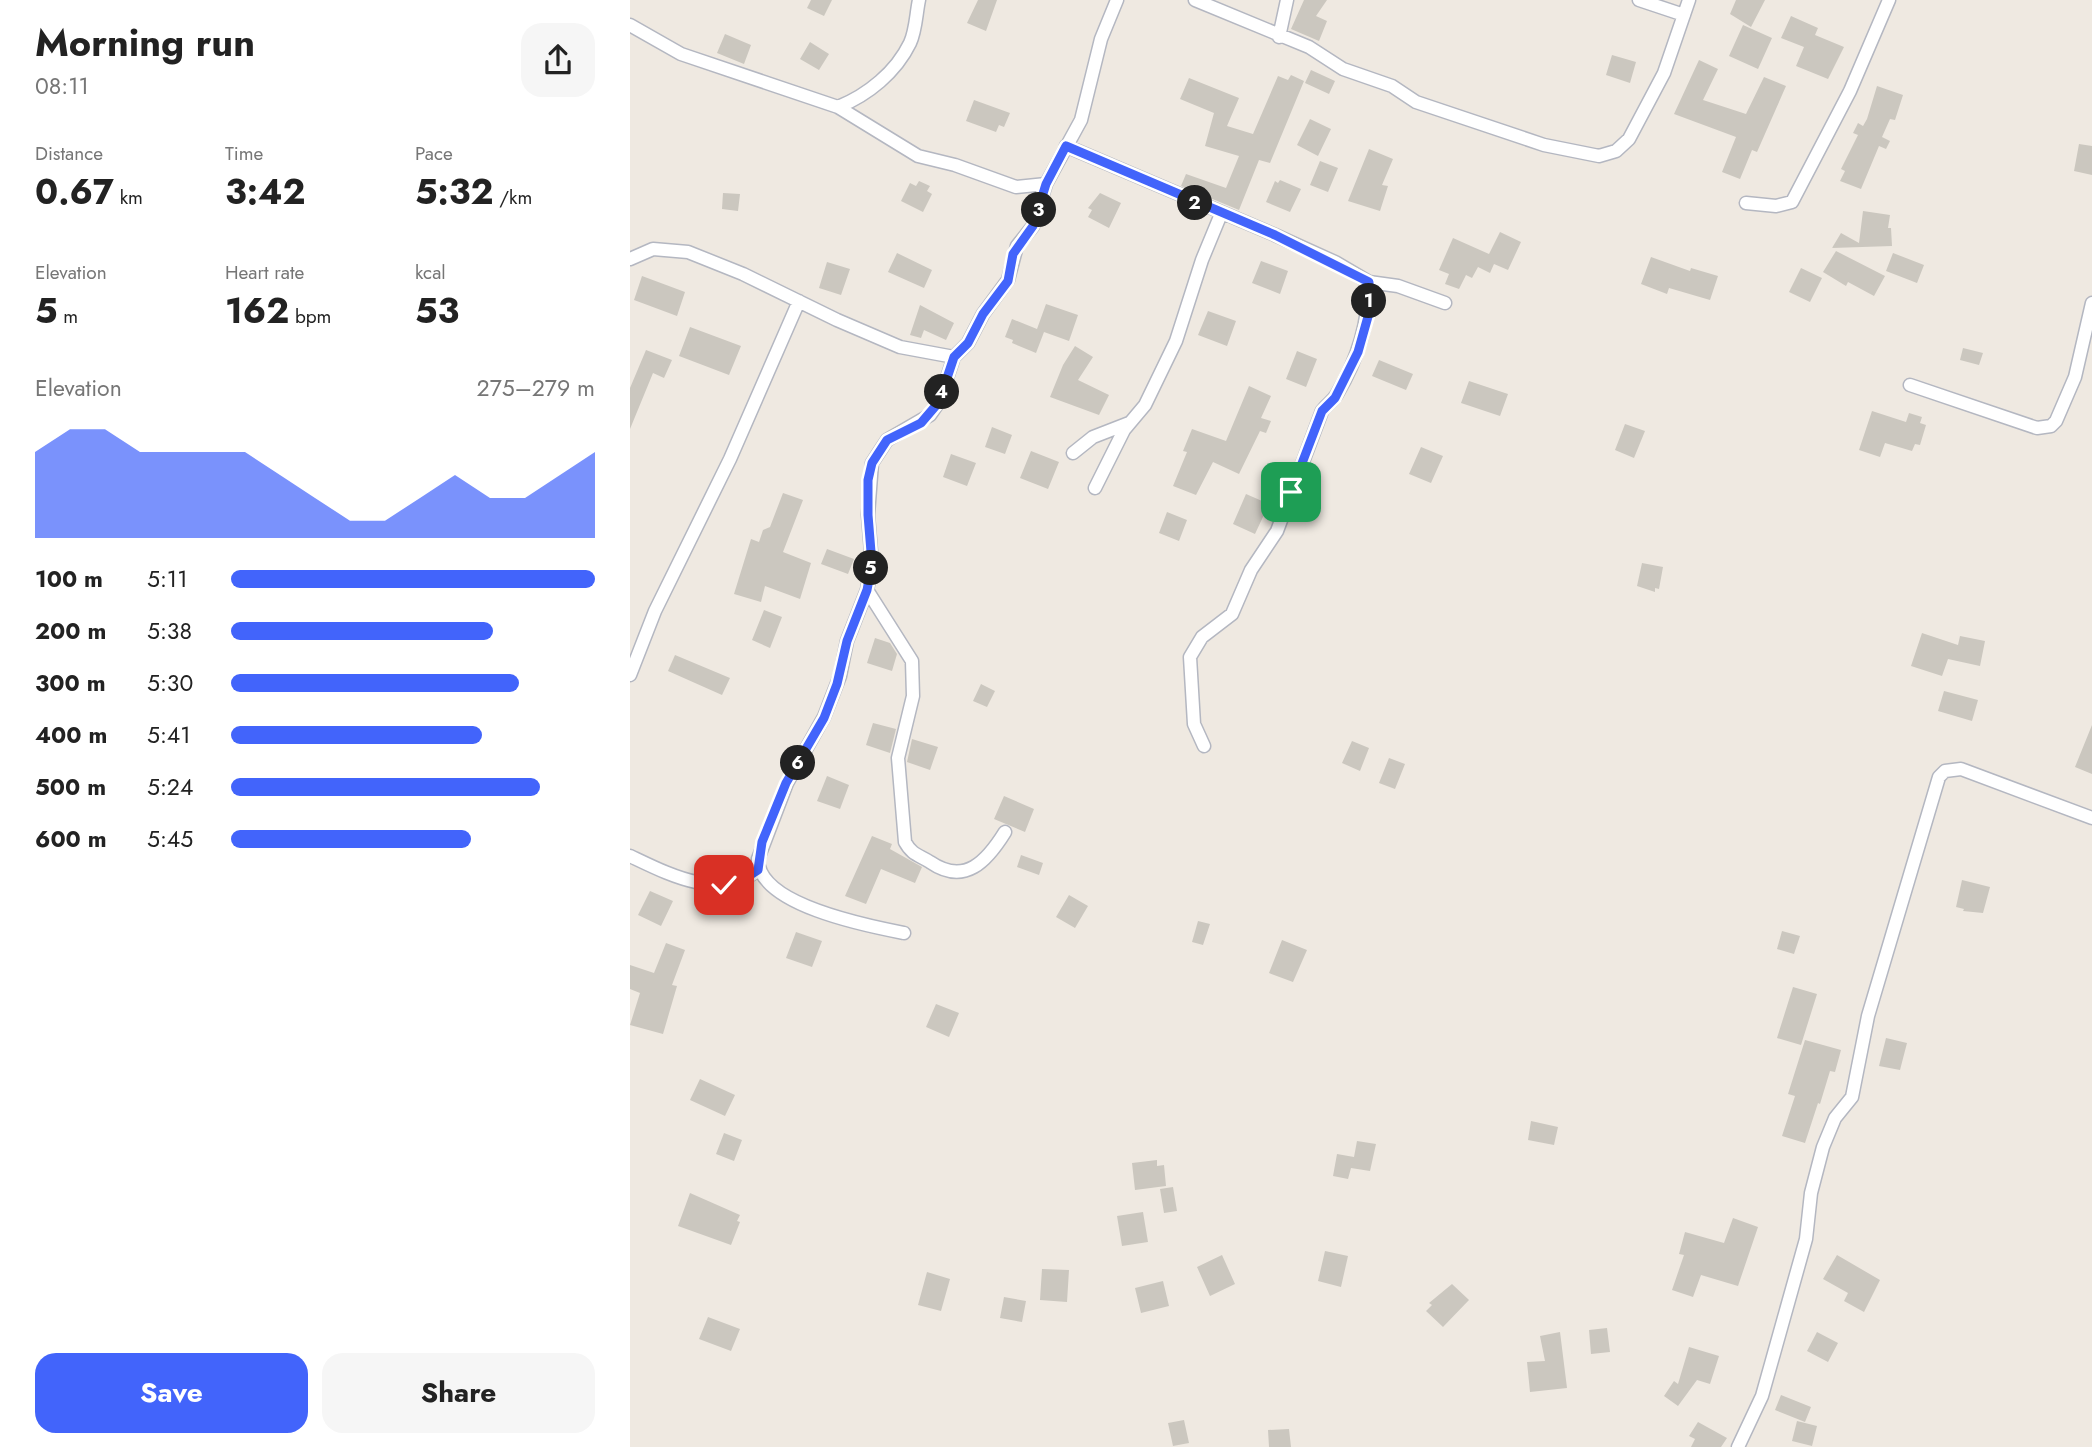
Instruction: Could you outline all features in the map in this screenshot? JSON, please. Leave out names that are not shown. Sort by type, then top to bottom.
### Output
[{"type":"street","points":[[838,107],[867,92],[894,66],[909,45],[919,0]]},
{"type":"street","points":[[904,933],[851,922],[822,912],[770,885],[758,870],[762,842],[786,783],[824,718],[837,684],[847,641],[867,590],[872,564],[868,480],[872,463],[887,440],[930,415],[939,402],[954,357],[968,343],[983,314],[1008,281],[1013,254],[1038,217],[1046,184],[1081,120],[1101,39],[1117,0]]},
{"type":"street","points":[[1195,0],[1279,37],[1309,47],[1343,69],[1392,86],[1416,102],[1544,145],[1599,156],[1616,151],[1629,139],[1664,73],[1689,0]]},
{"type":"street","points":[[1279,37],[1287,0]]},
{"type":"street","points":[[1639,0],[1684,15]]},
{"type":"street","points":[[1746,203],[1776,206],[1792,202],[1850,91],[1889,0]]},
{"type":"street","points":[[630,25],[681,54],[838,107],[918,156],[955,165],[1016,187],[1046,184]]},
{"type":"street","points":[[1066,146],[1323,257],[1369,282],[1398,286],[1445,303]]},
{"type":"street","points":[[1095,488],[1129,423],[1145,405],[1176,341],[1202,260],[1221,214]]},
{"type":"street","points":[[630,259],[637,253],[653,249],[688,252],[900,347],[954,357]]},
{"type":"street","points":[[1204,746],[1194,724],[1190,657],[1202,637],[1232,614],[1251,570],[1277,531],[1322,411],[1335,398],[1358,352],[1369,313],[1369,282]]},
{"type":"street","points":[[630,675],[655,611],[730,459],[800,301]]},
{"type":"street","points":[[1910,385],[2037,428],[2051,426],[2056,421],[2075,377],[2092,303]]},
{"type":"street","points":[[1073,453],[1093,437],[1129,423]]},
{"type":"street","points":[[867,590],[912,660],[913,696],[898,758],[905,842],[909,851],[938,869],[964,870],[975,867],[990,856],[1005,832]]},
{"type":"street","points":[[1738,1447],[1762,1396],[1765,1376],[1807,1239],[1811,1194],[1823,1147],[1835,1118],[1852,1097],[1868,1016],[1939,777],[1945,771],[1961,769],[2092,818]]},
{"type":"street","points":[[630,856],[690,881],[724,885],[738,883],[758,870]]},
{"type":"building","points":[[811,0],[832,0],[824,16],[807,8]]},
{"type":"building","points":[[978,0],[997,0],[986,31],[967,23]]},
{"type":"building","points":[[1304,0],[1327,0],[1316,16],[1327,21],[1319,41],[1291,29]]},
{"type":"building","points":[[1736,0],[1765,0],[1751,27],[1730,14]]},
{"type":"building","points":[[1791,16],[1818,28],[1815,35],[1844,47],[1828,79],[1796,66],[1804,47],[1781,38]]},
{"type":"building","points":[[1743,25],[1772,38],[1758,69],[1729,56]]},
{"type":"building","points":[[725,34],[751,45],[744,64],[717,53]]},
{"type":"building","points":[[810,42],[829,54],[819,70],[800,59]]},
{"type":"building","points":[[1612,55],[1636,62],[1630,83],[1606,75]]},
{"type":"building","points":[[1699,60],[1718,69],[1703,100],[1746,114],[1764,77],[1786,86],[1757,152],[1752,150],[1740,179],[1722,172],[1736,137],[1674,114]]},
{"type":"building","points":[[1311,70],[1335,81],[1329,94],[1305,83]]},
{"type":"building","points":[[1291,75],[1304,81],[1270,163],[1259,160],[1239,210],[1181,186],[1186,174],[1226,188],[1239,156],[1205,146],[1214,113],[1180,99],[1189,78],[1239,98],[1227,126],[1253,134],[1278,76],[1288,80]]},
{"type":"building","points":[[1877,86],[1903,95],[1895,120],[1890,119],[1882,137],[1890,141],[1886,149],[1879,146],[1861,189],[1840,181],[1845,171],[1841,169],[1858,135],[1853,133],[1858,123],[1863,126],[1867,119]]},
{"type":"building","points":[[974,100],[1010,113],[1004,127],[999,125],[996,132],[966,121]]},
{"type":"building","points":[[1310,119],[1331,129],[1318,156],[1297,145]]},
{"type":"building","points":[[2079,144],[2092,146],[2092,175],[2074,171]]},
{"type":"building","points":[[1369,149],[1393,159],[1382,185],[1388,186],[1380,211],[1348,201]]},
{"type":"building","points":[[1320,161],[1338,168],[1328,192],[1310,185]]},
{"type":"building","points":[[1280,180],[1301,189],[1290,212],[1266,202],[1275,181],[1278,183]]},
{"type":"building","points":[[919,181],[930,186],[927,191],[932,194],[923,212],[901,201],[910,183],[916,186]]},
{"type":"building","points":[[723,193],[740,194],[738,211],[722,209]]},
{"type":"building","points":[[1100,193],[1121,203],[1109,228],[1088,217],[1092,210],[1088,208]]},
{"type":"building","points":[[1863,211],[1890,215],[1888,228],[1891,228],[1892,246],[1832,248],[1841,233],[1859,243]]},
{"type":"building","points":[[1500,232],[1521,242],[1508,270],[1494,264],[1490,273],[1478,267],[1472,278],[1466,275],[1459,289],[1445,284],[1449,274],[1439,270],[1453,238],[1489,254]]},
{"type":"building","points":[[1836,251],[1885,276],[1874,296],[1848,282],[1846,286],[1823,272]]},
{"type":"building","points":[[897,253],[932,270],[924,288],[888,272]]},
{"type":"building","points":[[1893,253],[1924,265],[1917,283],[1886,271]]},
{"type":"building","points":[[1651,257],[1690,271],[1691,268],[1718,276],[1710,300],[1669,288],[1667,294],[1641,284]]},
{"type":"building","points":[[1261,261],[1288,271],[1280,294],[1252,283]]},
{"type":"building","points":[[827,262],[850,269],[841,295],[819,288]]},
{"type":"building","points":[[1801,268],[1822,278],[1810,302],[1789,292]]},
{"type":"building","points":[[642,276],[685,292],[677,316],[634,300]]},
{"type":"building","points":[[1046,304],[1078,315],[1069,341],[1044,332],[1036,353],[1012,343],[1013,340],[1005,337],[1012,319],[1037,329]]},
{"type":"building","points":[[920,305],[954,323],[946,340],[924,330],[921,338],[910,335]]},
{"type":"building","points":[[1208,311],[1236,321],[1227,346],[1198,335]]},
{"type":"building","points":[[690,327],[741,346],[729,375],[679,356]]},
{"type":"building","points":[[1075,346],[1093,357],[1078,380],[1109,395],[1099,415],[1050,397],[1063,365]]},
{"type":"building","points":[[1963,348],[1983,353],[1979,365],[1960,360]]},
{"type":"building","points":[[646,350],[672,360],[664,378],[653,373],[630,429],[630,388]]},
{"type":"building","points":[[1297,351],[1317,359],[1306,387],[1286,379]]},
{"type":"building","points":[[1379,360],[1413,374],[1406,390],[1372,376]]},
{"type":"building","points":[[1469,381],[1508,394],[1500,416],[1461,403]]},
{"type":"building","points":[[1249,386],[1271,396],[1261,418],[1271,421],[1266,433],[1260,431],[1239,474],[1213,462],[1196,495],[1173,486],[1187,452],[1183,451],[1192,429],[1226,441]]},
{"type":"building","points":[[1872,411],[1906,422],[1909,413],[1922,417],[1920,423],[1926,425],[1920,445],[1915,444],[1912,451],[1885,443],[1880,457],[1859,450]]},
{"type":"building","points":[[1625,424],[1645,431],[1634,458],[1615,450]]},
{"type":"building","points":[[992,427],[1012,435],[1005,454],[985,447]]},
{"type":"building","points":[[1421,447],[1443,456],[1431,483],[1409,474]]},
{"type":"building","points":[[1031,451],[1059,462],[1048,489],[1020,478]]},
{"type":"building","points":[[951,454],[976,463],[967,486],[943,477]]},
{"type":"building","points":[[783,493],[803,500],[783,552],[811,563],[800,599],[765,586],[761,602],[734,594],[751,539],[759,542],[763,530],[770,527]]},
{"type":"building","points":[[1246,494],[1269,504],[1255,534],[1233,524]]},
{"type":"building","points":[[1167,512],[1187,520],[1179,541],[1159,533]]},
{"type":"building","points":[[827,549],[854,559],[848,574],[821,564]]},
{"type":"building","points":[[1642,563],[1663,567],[1659,589],[1655,588],[1655,592],[1637,586]]},
{"type":"building","points":[[764,610],[782,617],[770,648],[752,640]]},
{"type":"building","points":[[1922,633],[1958,645],[1960,636],[1985,641],[1980,666],[1948,659],[1942,676],[1911,666]]},
{"type":"building","points":[[875,638],[890,643],[897,654],[892,671],[867,663]]},
{"type":"building","points":[[675,655],[730,678],[722,695],[668,671]]},
{"type":"building","points":[[981,684],[995,691],[987,707],[973,701]]},
{"type":"building","points":[[1944,691],[1978,700],[1972,721],[1938,711]]},
{"type":"building","points":[[873,723],[896,729],[890,753],[866,745]]},
{"type":"building","points":[[2092,725],[2092,774],[2075,767]]},
{"type":"building","points":[[912,739],[938,747],[930,770],[907,762]]},
{"type":"building","points":[[1352,741],[1369,748],[1360,771],[1342,763]]},
{"type":"building","points":[[1389,758],[1405,764],[1395,789],[1379,783]]},
{"type":"building","points":[[827,776],[849,785],[840,809],[817,801]]},
{"type":"building","points":[[1004,796],[1034,809],[1025,832],[994,819]]},
{"type":"building","points":[[872,836],[892,844],[890,849],[922,867],[915,883],[881,869],[866,904],[845,896]]},
{"type":"building","points":[[1021,855],[1043,863],[1039,875],[1017,867]]},
{"type":"building","points":[[1962,880],[1990,887],[1983,913],[1963,911],[1964,909],[1956,907]]},
{"type":"building","points":[[650,891],[673,901],[661,926],[638,915]]},
{"type":"building","points":[[1069,895],[1088,906],[1075,928],[1056,917]]},
{"type":"building","points":[[1198,921],[1210,924],[1203,945],[1192,942]]},
{"type":"building","points":[[1782,931],[1800,936],[1794,954],[1777,949]]},
{"type":"building","points":[[796,932],[822,941],[812,967],[786,958]]},
{"type":"building","points":[[1282,940],[1307,950],[1293,982],[1269,973]]},
{"type":"building","points":[[666,943],[685,950],[672,985],[677,986],[663,1034],[630,1025],[640,993],[630,989],[630,965],[654,973]]},
{"type":"building","points":[[1793,987],[1817,994],[1801,1045],[1777,1038]]},
{"type":"building","points":[[936,1004],[959,1013],[949,1037],[926,1027]]},
{"type":"building","points":[[1886,1038],[1907,1043],[1900,1070],[1879,1066]]},
{"type":"building","points":[[1805,1040],[1841,1050],[1835,1072],[1830,1071],[1805,1143],[1782,1136],[1795,1096],[1788,1094]]},
{"type":"building","points":[[700,1079],[735,1095],[725,1116],[690,1100]]},
{"type":"building","points":[[1531,1121],[1558,1127],[1554,1145],[1528,1140]]},
{"type":"building","points":[[724,1133],[742,1140],[734,1161],[716,1154]]},
{"type":"building","points":[[1357,1141],[1376,1144],[1370,1171],[1351,1168],[1348,1179],[1333,1176],[1337,1154],[1354,1157]]},
{"type":"building","points":[[1157,1160],[1157,1166],[1164,1165],[1166,1186],[1135,1190],[1132,1163]]},
{"type":"building","points":[[1173,1187],[1177,1211],[1164,1213],[1160,1189]]},
{"type":"building","points":[[690,1193],[740,1215],[731,1245],[678,1226]]},
{"type":"building","points":[[1143,1212],[1148,1242],[1122,1246],[1117,1216]]},
{"type":"building","points":[[1733,1218],[1758,1227],[1738,1286],[1701,1275],[1693,1297],[1672,1290],[1684,1255],[1679,1254],[1685,1232],[1724,1243]]},
{"type":"building","points":[[1325,1251],[1348,1256],[1341,1287],[1318,1281]]},
{"type":"building","points":[[1222,1255],[1235,1284],[1210,1296],[1197,1267]]},
{"type":"building","points":[[1837,1255],[1880,1280],[1864,1312],[1844,1301],[1848,1293],[1823,1279]]},
{"type":"building","points":[[1042,1269],[1069,1270],[1067,1302],[1040,1300]]},
{"type":"building","points":[[927,1272],[950,1279],[941,1311],[918,1305]]},
{"type":"building","points":[[1163,1281],[1169,1306],[1141,1313],[1135,1288]]},
{"type":"building","points":[[1452,1284],[1469,1300],[1443,1327],[1426,1311],[1432,1305],[1429,1303]]},
{"type":"building","points":[[1004,1297],[1026,1301],[1022,1322],[1000,1318]]},
{"type":"building","points":[[708,1317],[740,1329],[731,1351],[699,1339]]},
{"type":"building","points":[[1607,1328],[1610,1352],[1591,1354],[1589,1330]]},
{"type":"building","points":[[1560,1332],[1567,1388],[1530,1392],[1527,1362],[1545,1361],[1540,1336]]},
{"type":"building","points":[[1817,1332],[1838,1343],[1828,1362],[1807,1351]]},
{"type":"building","points":[[1689,1347],[1719,1356],[1710,1384],[1697,1380],[1678,1406],[1664,1396],[1674,1381],[1678,1384]]},
{"type":"building","points":[[1781,1395],[1811,1407],[1805,1422],[1775,1410]]},
{"type":"building","points":[[1184,1420],[1189,1443],[1173,1446],[1168,1423]]},
{"type":"building","points":[[1797,1421],[1817,1426],[1812,1446],[1792,1441]]},
{"type":"building","points":[[1698,1422],[1727,1438],[1721,1447],[1691,1447],[1695,1439],[1689,1436]]},
{"type":"building","points":[[1289,1429],[1291,1447],[1269,1447],[1268,1430]]},
{"type":"route","points":[[724,885],[738,883],[758,870],[762,842],[786,783],[824,718],[840,676],[844,651],[867,590],[872,564],[868,480],[877,451],[887,440],[921,423],[939,402],[954,357],[968,343],[983,314],[1008,281],[1013,254],[1038,217],[1046,184],[1066,146],[1275,235],[1335,262],[1369,282],[1369,313],[1358,352],[1335,398],[1322,411],[1291,492]]}]
